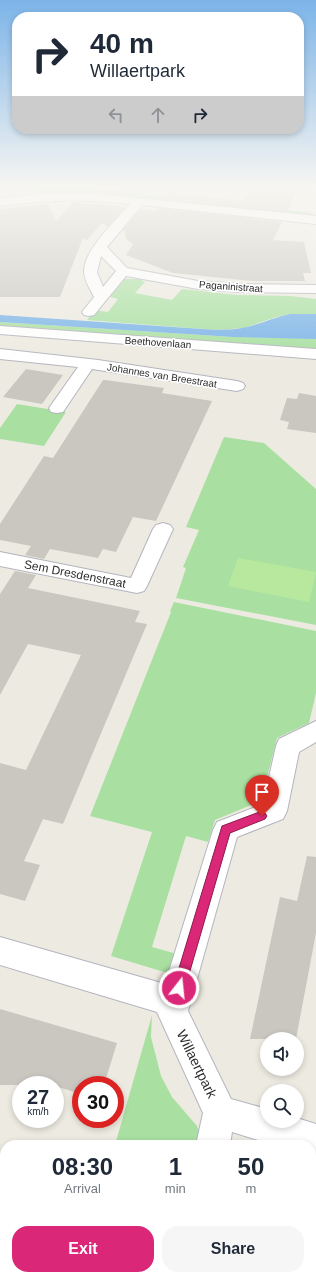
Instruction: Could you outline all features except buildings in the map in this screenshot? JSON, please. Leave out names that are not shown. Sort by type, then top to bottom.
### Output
[{"type":"street","points":[[100,248],[93,258],[90,268],[93,283],[101,297]]},
{"type":"street","points":[[89,312],[123,271],[101,248]]},
{"type":"street","name":"Paganinistraat","points":[[123,271],[198,285],[240,288],[316,289]]},
{"type":"street","name":"Beethovenlaan","points":[[0,330],[316,354]]},
{"type":"street","name":"Johannes van Breestraat","points":[[0,354],[88,364],[237,386]]},
{"type":"street","points":[[58,408],[88,364]]},
{"type":"street","name":"Sem Dresdenstraat","points":[[0,559],[137,586],[163,529]]},
{"type":"street","name":"Willaertpark","points":[[214,1140],[220,1112],[172,1012],[226,830],[274,811],[288,746],[316,731]]},
{"type":"street","points":[[0,952],[175,1002]]},
{"type":"street","points":[[220,1112],[313,1140]]},
{"type":"green space","points":[[124,279],[139,279],[145,282],[135,293],[172,300],[182,289],[237,295],[290,296],[316,299],[316,314],[290,314],[276,317],[244,328],[217,330],[87,320],[95,310],[108,312],[118,299],[107,296],[116,284]]},
{"type":"green space","points":[[0,322],[233,337],[310,338],[316,339],[316,352],[0,328]]},
{"type":"green space","points":[[17,404],[66,412],[44,446],[0,439],[0,428]]},
{"type":"green space","points":[[224,437],[264,443],[316,489],[316,625],[176,598],[186,568],[183,567],[199,530],[186,527]]},
{"type":"green space","points":[[238,558],[316,572],[309,602],[228,586]]},
{"type":"green space","points":[[174,602],[316,631],[316,693],[309,723],[277,738],[261,801],[215,820],[208,842],[186,836],[152,947],[177,954],[171,974],[111,956],[152,832],[90,816]]},
{"type":"green space","points":[[152,1015],[151,1037],[161,1076],[172,1097],[197,1126],[203,1140],[116,1140],[120,1128],[124,1128],[124,1113]]},
{"type":"water","points":[[290,314],[316,314],[316,339],[233,337],[0,322],[0,315],[217,330],[248,327]]},
{"type":"route","points":[[179,988],[226,830],[262,816]]}]
